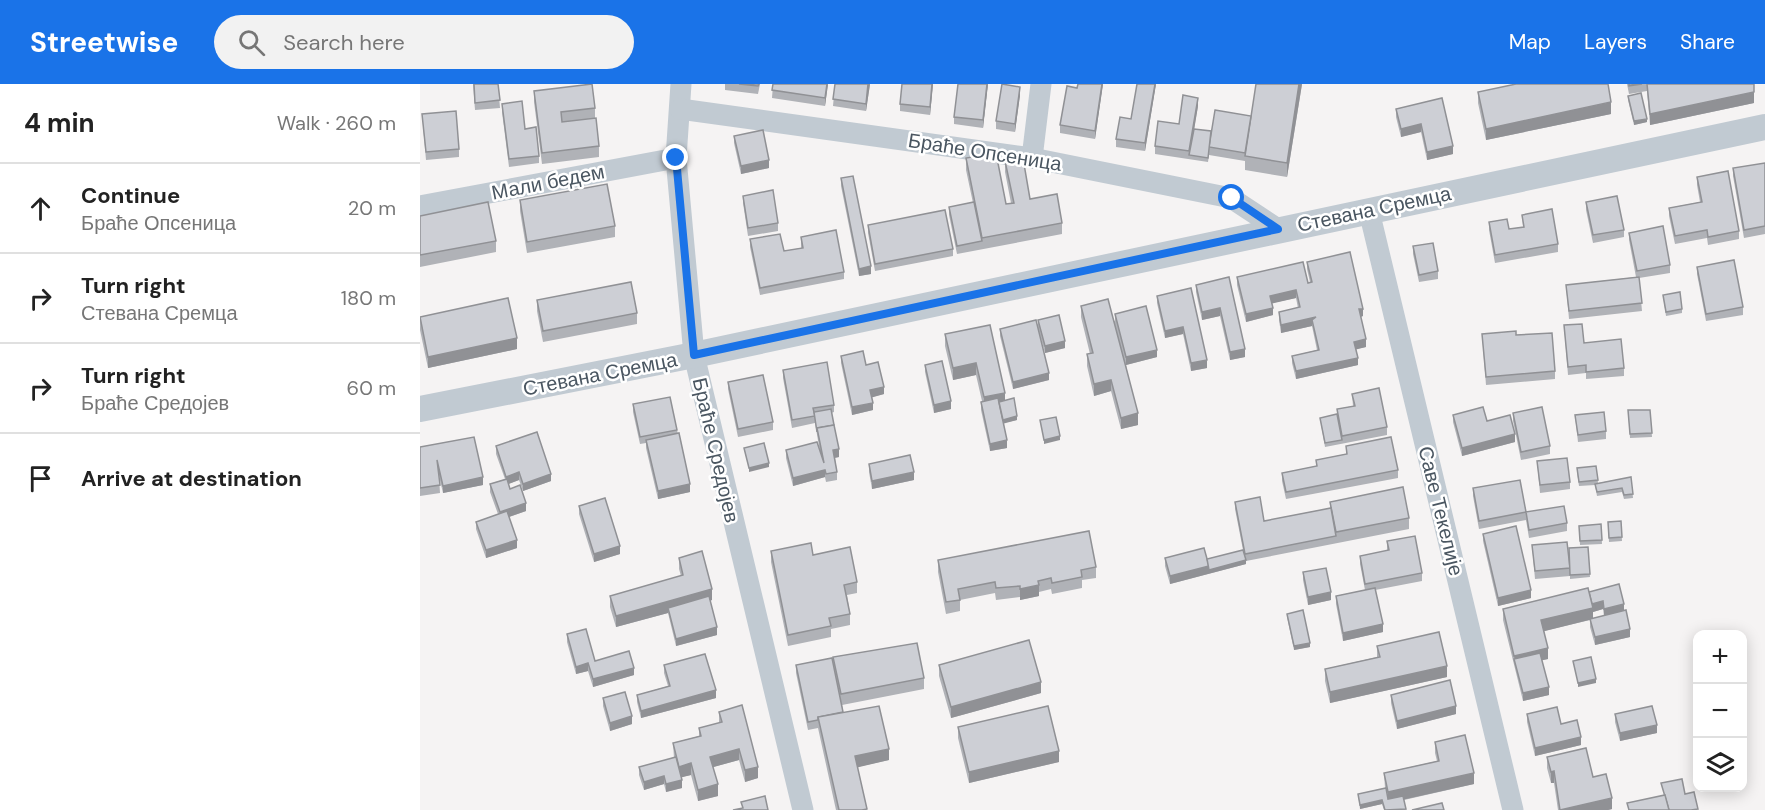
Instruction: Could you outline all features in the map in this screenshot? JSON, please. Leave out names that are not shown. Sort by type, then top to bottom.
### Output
[{"type":"street","name":"Браће Средојев","points":[[681,84],[676,158],[694,355],[802,810]]},
{"type":"street","points":[[1032,158],[1041,84]]},
{"type":"street","name":"Браће Опсеница","points":[[680,109],[1032,158],[1232,198],[1278,229]]},
{"type":"street","name":"Стевана Сремца","points":[[420,409],[694,355],[1765,127]]},
{"type":"street","name":"Мали бедем","points":[[420,206],[676,158]]},
{"type":"street","name":"Саве Текелије","points":[[1369,211],[1513,810]]},
{"type":"building","points":[[474,84],[498,84],[500,100],[475,103]]},
{"type":"building","points":[[592,84],[595,108],[561,112],[562,122],[596,118],[599,146],[542,153],[534,91]]},
{"type":"building","points":[[773,84],[827,84],[825,98],[772,90]]},
{"type":"building","points":[[835,84],[868,84],[866,104],[833,99]]},
{"type":"building","points":[[902,84],[932,84],[930,107],[900,104]]},
{"type":"building","points":[[958,84],[987,84],[983,120],[954,117]]},
{"type":"building","points":[[1002,84],[1020,87],[1015,124],[996,121]]},
{"type":"building","points":[[1078,84],[1102,84],[1095,131],[1060,125],[1067,86],[1077,88]]},
{"type":"building","points":[[1137,84],[1155,84],[1145,143],[1116,139],[1120,117],[1131,119]]},
{"type":"building","points":[[1256,84],[1299,84],[1287,163],[1245,156]]},
{"type":"building","points":[[1516,84],[1608,84],[1611,102],[1486,129],[1478,92]]},
{"type":"building","points":[[1647,84],[1754,84],[1754,92],[1650,114]]},
{"type":"building","points":[[1641,93],[1647,119],[1634,121],[1628,96]]},
{"type":"building","points":[[1183,95],[1198,98],[1189,151],[1155,146],[1158,121],[1179,124]]},
{"type":"building","points":[[1442,98],[1453,146],[1427,152],[1421,124],[1401,129],[1396,109]]},
{"type":"building","points":[[522,101],[525,129],[536,127],[539,156],[509,159],[502,104]]},
{"type":"building","points":[[1215,110],[1251,116],[1245,153],[1209,147]]},
{"type":"building","points":[[456,111],[459,149],[426,152],[422,114]]},
{"type":"building","points":[[1194,129],[1211,131],[1208,158],[1189,155]]},
{"type":"building","points":[[763,130],[769,160],[741,166],[734,136]]},
{"type":"building","points":[[996,153],[1006,204],[1014,203],[1005,161],[1023,158],[1030,199],[1057,194],[1062,223],[982,238],[966,158]]},
{"type":"building","points":[[1765,163],[1765,226],[1744,230],[1733,168]]},
{"type":"building","points":[[1728,171],[1739,231],[1708,237],[1707,230],[1675,236],[1669,208],[1702,202],[1697,177]]},
{"type":"building","points":[[853,176],[871,266],[859,269],[841,178]]},
{"type":"building","points":[[607,184],[615,226],[527,242],[520,200]]},
{"type":"building","points":[[773,190],[778,223],[748,228],[743,196]]},
{"type":"building","points":[[1617,196],[1624,230],[1593,235],[1586,202]]},
{"type":"building","points":[[488,202],[496,241],[420,255],[420,216]]},
{"type":"building","points":[[974,202],[982,241],[957,246],[949,207]]},
{"type":"building","points":[[1552,209],[1558,244],[1495,255],[1489,222],[1507,219],[1509,229],[1524,227],[1522,215]]},
{"type":"building","points":[[945,210],[953,249],[875,264],[868,225]]},
{"type":"building","points":[[1663,226],[1670,265],[1637,271],[1629,233]]},
{"type":"building","points":[[836,230],[844,272],[760,288],[750,239],[780,234],[784,251],[803,248],[801,237]]},
{"type":"building","points":[[1433,243],[1438,271],[1419,275],[1413,246]]},
{"type":"building","points":[[1350,252],[1363,309],[1359,309],[1366,339],[1354,342],[1358,358],[1296,371],[1292,356],[1319,350],[1312,320],[1316,317],[1281,325],[1279,312],[1300,307],[1296,290],[1270,296],[1273,308],[1246,314],[1237,277],[1303,262],[1308,283],[1312,282],[1307,262]]},
{"type":"building","points":[[1734,260],[1743,307],[1706,314],[1697,267]]},
{"type":"building","points":[[1229,277],[1245,349],[1230,352],[1220,308],[1202,312],[1196,285]]},
{"type":"building","points":[[1639,277],[1642,303],[1569,311],[1566,285]]},
{"type":"building","points":[[631,282],[637,313],[543,331],[537,300]]},
{"type":"building","points":[[1191,288],[1207,360],[1191,363],[1183,327],[1165,331],[1157,296]]},
{"type":"building","points":[[1680,292],[1682,309],[1666,312],[1663,295]]},
{"type":"building","points":[[508,298],[517,338],[428,357],[420,317]]},
{"type":"building","points":[[1108,299],[1138,413],[1121,418],[1111,380],[1094,384],[1087,354],[1093,353],[1081,306]]},
{"type":"building","points":[[1146,306],[1157,350],[1126,357],[1115,314]]},
{"type":"building","points":[[1059,315],[1065,341],[1045,346],[1038,320]]},
{"type":"building","points":[[1036,320],[1049,373],[1013,382],[1000,329]]},
{"type":"building","points":[[1582,324],[1584,343],[1621,339],[1624,368],[1586,372],[1586,365],[1568,367],[1564,325]]},
{"type":"building","points":[[990,325],[1005,393],[984,397],[976,363],[953,368],[945,334]]},
{"type":"building","points":[[1516,331],[1516,335],[1552,333],[1555,371],[1486,377],[1482,334]]},
{"type":"building","points":[[863,351],[866,365],[878,362],[884,387],[870,390],[873,403],[852,407],[841,356]]},
{"type":"building","points":[[942,361],[951,401],[934,405],[925,365]]},
{"type":"building","points":[[827,362],[834,405],[813,408],[815,416],[792,420],[783,370]]},
{"type":"building","points":[[763,375],[773,422],[738,429],[728,382]]},
{"type":"building","points":[[1379,388],[1387,427],[1342,436],[1337,409],[1355,406],[1352,394]]},
{"type":"building","points":[[670,397],[677,430],[640,437],[633,404]]},
{"type":"building","points":[[998,398],[1007,440],[990,444],[981,402]]},
{"type":"building","points":[[1014,398],[1017,416],[1003,420],[999,402]]},
{"type":"building","points":[[1483,407],[1487,421],[1510,415],[1515,434],[1462,448],[1453,415]]},
{"type":"building","points":[[1542,407],[1550,446],[1521,452],[1513,413]]},
{"type":"building","points":[[831,409],[834,425],[817,428],[817,432],[814,412]]},
{"type":"building","points":[[1628,410],[1650,410],[1652,433],[1630,434]]},
{"type":"building","points":[[1604,412],[1606,431],[1578,435],[1575,415]]},
{"type":"building","points":[[1337,414],[1342,440],[1325,443],[1320,418]]},
{"type":"building","points":[[1056,417],[1060,436],[1044,440],[1040,420]]},
{"type":"building","points":[[834,425],[839,449],[833,450],[837,472],[826,474],[825,470],[793,478],[786,450],[817,442],[824,463],[817,428]]},
{"type":"building","points":[[537,432],[551,474],[523,484],[519,472],[506,477],[496,446]]},
{"type":"building","points":[[679,433],[690,484],[658,491],[646,440]]},
{"type":"building","points":[[474,437],[483,477],[443,486],[437,460],[440,485],[420,488],[420,447]]},
{"type":"building","points":[[1391,437],[1398,470],[1286,492],[1282,473],[1317,466],[1316,460],[1347,454],[1346,446]]},
{"type":"building","points":[[764,443],[769,463],[749,468],[744,448]]},
{"type":"building","points":[[910,455],[914,472],[872,481],[869,464]]},
{"type":"building","points":[[1567,458],[1570,482],[1540,485],[1537,461]]},
{"type":"building","points":[[1596,466],[1598,480],[1579,482],[1577,468]]},
{"type":"building","points":[[1631,477],[1633,494],[1624,495],[1622,488],[1597,492],[1595,484]]},
{"type":"building","points":[[507,479],[510,489],[520,485],[526,503],[500,512],[490,484]]},
{"type":"building","points":[[1520,480],[1526,512],[1479,521],[1473,488]]},
{"type":"building","points":[[1403,487],[1409,518],[1336,532],[1330,502]]},
{"type":"building","points":[[1260,497],[1264,521],[1331,508],[1336,536],[1245,554],[1235,502]]},
{"type":"building","points":[[605,498],[620,546],[594,554],[579,506]]},
{"type":"building","points":[[1564,506],[1567,523],[1529,530],[1526,512]]},
{"type":"building","points":[[507,511],[517,540],[486,550],[476,522]]},
{"type":"building","points":[[1621,521],[1622,537],[1609,538],[1608,522]]},
{"type":"building","points":[[1601,524],[1602,540],[1580,541],[1579,526]]},
{"type":"building","points":[[1516,526],[1531,590],[1498,598],[1483,534]]},
{"type":"building","points":[[1089,531],[1096,567],[1081,570],[1082,577],[1052,583],[1051,578],[1038,581],[1039,585],[1020,589],[1020,586],[996,588],[995,582],[958,589],[960,600],[946,602],[938,560]]},
{"type":"building","points":[[1415,536],[1422,573],[1365,584],[1360,556],[1389,550],[1387,541]]},
{"type":"building","points":[[1567,542],[1570,568],[1535,571],[1532,545]]},
{"type":"building","points":[[811,543],[813,555],[850,547],[857,582],[844,585],[850,614],[829,618],[831,626],[788,635],[771,551]]},
{"type":"building","points":[[1588,547],[1590,574],[1570,575],[1569,548]]},
{"type":"building","points":[[1204,548],[1209,566],[1170,576],[1165,558]]},
{"type":"building","points":[[1243,550],[1246,560],[1209,570],[1207,559]]},
{"type":"building","points":[[702,551],[712,589],[616,616],[610,596],[683,575],[679,558]]},
{"type":"building","points":[[1326,568],[1331,592],[1308,597],[1303,572]]},
{"type":"building","points":[[1619,584],[1624,604],[1604,609],[1603,601],[1592,604],[1589,592]]},
{"type":"building","points":[[1375,588],[1383,624],[1343,633],[1336,596]]},
{"type":"building","points":[[1588,588],[1593,608],[1541,620],[1548,648],[1514,656],[1503,609]]},
{"type":"building","points":[[709,596],[717,627],[676,639],[668,608]]},
{"type":"building","points":[[1303,610],[1310,643],[1294,646],[1287,614]]},
{"type":"building","points":[[1626,610],[1630,629],[1595,637],[1590,619]]},
{"type":"building","points":[[586,629],[595,661],[629,651],[634,668],[593,679],[588,663],[576,667],[567,634]]},
{"type":"building","points":[[1439,632],[1447,666],[1330,692],[1325,669],[1380,657],[1377,646]]},
{"type":"building","points":[[1029,640],[1041,682],[951,707],[939,665]]},
{"type":"building","points":[[917,643],[924,678],[841,694],[833,657]]},
{"type":"building","points":[[1540,653],[1549,687],[1523,693],[1514,659]]},
{"type":"building","points":[[705,654],[716,690],[641,711],[637,695],[670,686],[664,665]]},
{"type":"building","points":[[1591,657],[1596,679],[1578,683],[1573,661]]},
{"type":"building","points":[[832,658],[843,712],[818,717],[818,720],[808,722],[796,665]]},
{"type":"building","points":[[1450,680],[1456,706],[1397,721],[1391,695]]},
{"type":"building","points":[[625,692],[632,716],[610,723],[603,698]]},
{"type":"building","points":[[742,705],[758,767],[745,770],[739,749],[710,757],[718,784],[698,790],[691,763],[679,767],[673,743],[701,736],[699,728],[722,722],[719,712]]},
{"type":"building","points":[[879,706],[889,749],[855,756],[867,809],[839,810],[818,717]]},
{"type":"building","points":[[1048,706],[1059,751],[969,772],[958,727]]},
{"type":"building","points":[[1652,706],[1657,725],[1620,733],[1615,714]]},
{"type":"building","points":[[1557,707],[1561,724],[1577,720],[1581,737],[1535,748],[1527,714]]},
{"type":"building","points":[[1465,735],[1474,773],[1388,792],[1384,773],[1439,761],[1435,742]]},
{"type":"building","points":[[1586,748],[1593,777],[1606,774],[1612,798],[1560,810],[1554,771],[1551,772],[1547,757]]},
{"type":"building","points":[[676,757],[682,780],[666,784],[664,776],[644,782],[639,767]]},
{"type":"building","points":[[1682,779],[1685,794],[1694,792],[1698,809],[1669,810],[1661,783]]},
{"type":"building","points":[[1386,788],[1388,799],[1403,796],[1406,809],[1385,810],[1382,800],[1360,805],[1358,794]]},
{"type":"building","points":[[1665,795],[1669,810],[1629,810],[1627,803]]},
{"type":"building","points":[[765,796],[768,810],[733,810],[743,808],[741,802]]},
{"type":"building","points":[[1442,803],[1444,810],[1412,810]]},
{"type":"route","points":[[676,158],[694,355],[1278,229],[1232,198]]}]
